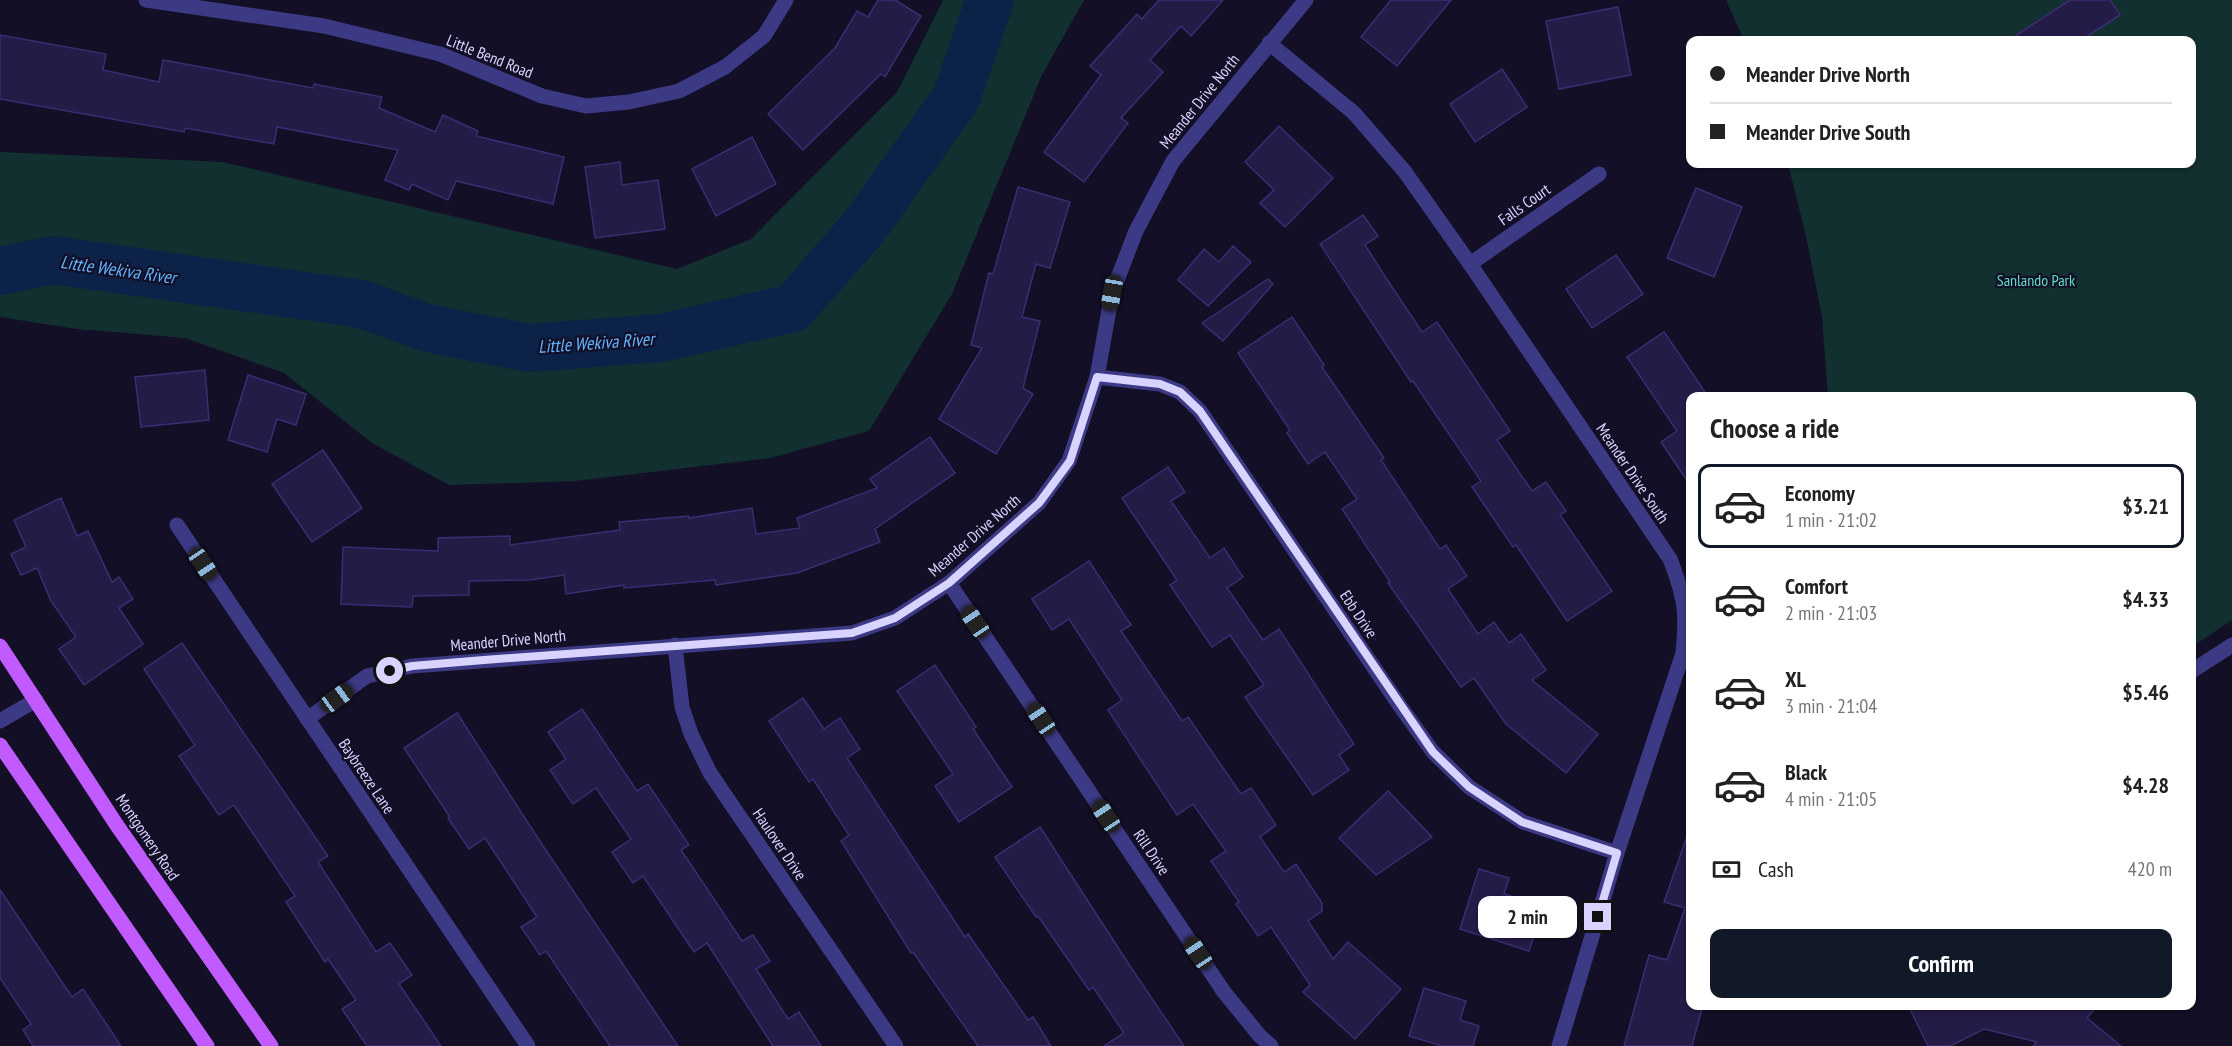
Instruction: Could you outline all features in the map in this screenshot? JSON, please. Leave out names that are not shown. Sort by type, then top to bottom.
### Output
[{"type":"main road","name":"Montgomery Road","points":[[0,646],[116,824],[271,1046]]},
{"type":"main road","points":[[0,745],[207,1046]]},
{"type":"street","name":"Little Bend Road","points":[[146,0],[324,26],[440,54],[542,96],[586,106],[629,102],[680,91],[724,67],[764,36],[786,0]]},
{"type":"street","name":"Meander Drive North","points":[[307,719],[367,676],[412,666],[852,633],[895,618],[949,583],[1039,503],[1070,461],[1097,377],[1112,293],[1136,231],[1173,161],[1306,0]]},
{"type":"street","name":"Meander Drive South","points":[[1269,43],[1354,113],[1405,172],[1670,559],[1683,592],[1686,622],[1683,653],[1617,853],[1559,1046]]},
{"type":"street","name":"Falls Court","points":[[1470,264],[1599,174]]},
{"type":"street","name":"Ebb Drive","points":[[1097,377],[1160,384],[1180,392],[1200,411],[1400,706],[1433,752],[1469,787],[1522,822],[1617,853]]},
{"type":"street","name":"Baybreeze Lane","points":[[177,525],[528,1046]]},
{"type":"street","name":"Rill Drive","points":[[949,583],[1224,992],[1259,1035],[1271,1046]]},
{"type":"street","name":"Haulover Drive","points":[[675,645],[682,707],[691,734],[710,773],[896,1046]]},
{"type":"street","points":[[2196,668],[2232,645]]},
{"type":"street","points":[[0,721],[36,700]]},
{"type":"green space","points":[[943,0],[1084,0],[1042,75],[952,294],[869,431],[770,458],[575,481],[449,485],[372,443],[284,373],[185,338],[77,329],[0,317],[0,152],[223,162],[677,269],[751,239],[897,92]]},
{"type":"green space","name":"Sanlando Park","points":[[1726,0],[2232,0],[2232,620],[2196,644],[2196,392],[1828,392],[1822,317],[1806,236],[1789,168],[2196,168],[2196,36],[1742,36]]},
{"type":"building","points":[[878,0],[895,0],[921,16],[885,77],[881,74],[803,150],[768,114],[835,48],[857,11],[868,17]]},
{"type":"building","points":[[1159,0],[1223,0],[1191,36],[1181,26],[1150,60],[1163,72],[1121,118],[1128,123],[1084,182],[1044,152],[1101,75],[1090,66],[1137,14],[1142,19]]},
{"type":"building","points":[[1391,0],[1451,0],[1397,66],[1361,37]]},
{"type":"building","points":[[2070,0],[2110,0],[2120,15],[2087,36],[2015,36]]},
{"type":"building","points":[[1618,7],[1631,75],[1559,89],[1546,21]]},
{"type":"building","points":[[0,35],[106,54],[103,70],[159,82],[163,60],[313,88],[314,84],[382,97],[379,108],[435,132],[443,115],[478,131],[476,136],[564,157],[553,204],[456,181],[448,200],[412,184],[409,190],[385,180],[398,150],[277,127],[274,144],[185,128],[184,132],[0,99]]},
{"type":"building","points":[[1502,69],[1527,107],[1475,142],[1450,104]]},
{"type":"building","points":[[1279,126],[1333,178],[1285,227],[1260,203],[1274,190],[1245,162]]},
{"type":"building","points":[[752,137],[776,184],[716,216],[692,169]]},
{"type":"building","points":[[620,162],[622,185],[658,180],[665,229],[595,238],[585,167]]},
{"type":"building","points":[[1018,187],[1070,202],[1050,268],[1036,264],[1022,317],[1040,321],[1023,388],[1033,394],[996,454],[939,419],[982,348],[971,345],[989,273],[993,274]]},
{"type":"building","points":[[1696,188],[1742,207],[1714,277],[1667,258]]},
{"type":"building","points":[[1363,215],[1378,236],[1365,245],[1386,278],[1422,332],[1437,322],[1510,431],[1497,440],[1532,491],[1546,482],[1566,511],[1560,515],[1612,591],[1567,621],[1516,545],[1513,547],[1472,487],[1481,481],[1413,381],[1411,382],[1320,244]]},
{"type":"building","points":[[1233,246],[1251,262],[1208,306],[1178,280],[1204,249],[1219,262]]},
{"type":"building","points":[[1616,255],[1643,294],[1592,328],[1566,289]]},
{"type":"building","points":[[1268,279],[1273,284],[1223,341],[1202,323]]},
{"type":"building","points":[[1292,317],[1324,365],[1322,367],[1384,458],[1381,460],[1440,549],[1446,545],[1467,576],[1448,589],[1478,634],[1494,622],[1509,643],[1521,634],[1546,670],[1532,680],[1598,734],[1566,773],[1506,724],[1474,678],[1461,687],[1388,583],[1390,582],[1342,509],[1357,499],[1325,452],[1308,464],[1287,433],[1290,430],[1238,353]]},
{"type":"building","points":[[1664,332],[1705,392],[1686,392],[1686,479],[1661,442],[1677,431],[1627,357]]},
{"type":"building","points":[[205,370],[209,420],[141,427],[135,377]]},
{"type":"building","points":[[248,375],[306,394],[296,425],[277,419],[267,452],[228,440]]},
{"type":"building","points":[[930,437],[955,473],[875,529],[880,542],[797,573],[716,585],[715,580],[624,588],[624,585],[566,594],[564,575],[530,580],[469,581],[469,595],[413,596],[412,607],[341,604],[343,547],[438,551],[438,538],[510,536],[510,545],[620,530],[619,522],[689,516],[689,518],[752,508],[756,534],[800,528],[797,518],[877,488],[870,479]]},
{"type":"building","points":[[323,450],[362,508],[312,542],[272,484]]},
{"type":"building","points":[[1168,467],[1185,492],[1171,501],[1210,558],[1224,548],[1243,577],[1227,588],[1263,640],[1279,629],[1354,744],[1339,755],[1349,770],[1313,795],[1245,697],[1264,685],[1230,635],[1212,647],[1170,585],[1177,580],[1122,498]]},
{"type":"building","points":[[61,498],[77,536],[88,531],[112,582],[119,577],[133,599],[119,608],[143,644],[84,685],[59,649],[76,637],[51,601],[37,568],[21,575],[11,554],[26,547],[14,520]]},
{"type":"building","points":[[1089,561],[1131,625],[1121,631],[1182,721],[1188,717],[1241,794],[1251,788],[1276,825],[1260,837],[1284,872],[1296,864],[1322,903],[1322,911],[1308,921],[1333,959],[1348,942],[1401,989],[1355,1039],[1303,992],[1310,985],[1271,927],[1258,936],[1236,904],[1239,902],[1211,861],[1226,851],[1193,804],[1177,815],[1108,710],[1122,700],[1069,619],[1052,630],[1032,599]]},
{"type":"building","points":[[182,643],[328,856],[318,862],[376,952],[390,943],[412,975],[399,984],[441,1046],[367,1046],[342,1009],[356,1000],[328,959],[325,962],[286,902],[295,896],[234,805],[219,815],[179,756],[195,745],[144,669]]},
{"type":"building","points":[[935,665],[976,727],[973,729],[1012,787],[959,822],[935,786],[953,774],[897,691]]},
{"type":"building","points":[[803,698],[824,729],[840,718],[860,749],[847,758],[965,937],[968,934],[1028,1020],[1033,1017],[1051,1046],[978,1046],[913,952],[911,953],[841,841],[849,835],[813,779],[809,782],[769,721]]},
{"type":"building","points":[[582,709],[637,791],[648,784],[689,845],[681,850],[742,941],[753,935],[770,961],[756,969],[788,1019],[799,1012],[821,1046],[773,1046],[707,943],[694,952],[643,876],[633,883],[612,852],[631,839],[596,788],[573,804],[550,770],[566,759],[548,732]]},
{"type":"building","points":[[457,713],[543,846],[678,1046],[610,1046],[546,951],[540,955],[521,927],[537,917],[485,838],[469,849],[448,818],[450,817],[404,748]]},
{"type":"building","points":[[1388,791],[1432,837],[1376,875],[1339,838]]},
{"type":"building","points":[[1040,827],[1184,1046],[1104,1046],[1124,1033],[1093,987],[1089,990],[995,857]]},
{"type":"building","points":[[1686,839],[1686,1010],[1702,1010],[1692,1046],[1624,1046],[1649,955],[1667,960],[1685,908],[1664,902]]},
{"type":"building","points":[[1479,869],[1509,878],[1504,894],[1543,906],[1529,951],[1460,929]]},
{"type":"building","points":[[0,890],[72,997],[83,989],[121,1046],[33,1046],[23,1030],[31,1024],[0,978]]},
{"type":"building","points":[[1424,988],[1466,1001],[1460,1020],[1479,1026],[1473,1046],[1442,1046],[1409,1036]]},
{"type":"building","points":[[1910,1010],[2094,1010],[2087,1018],[2121,1046],[2033,1046],[2037,1042],[1984,1029],[1950,1046],[1928,1046]]},
{"type":"waterway","name":"Little Wekiva River","points":[[0,271],[53,260],[362,304],[427,328],[529,348],[661,338],[793,308],[864,227],[956,98],[990,0]]},
{"type":"route","points":[[390,671],[412,666],[484,660],[852,633],[895,618],[949,583],[1039,503],[1070,461],[1097,377],[1160,384],[1180,392],[1200,411],[1433,752],[1469,787],[1522,822],[1617,853],[1598,917]]}]
